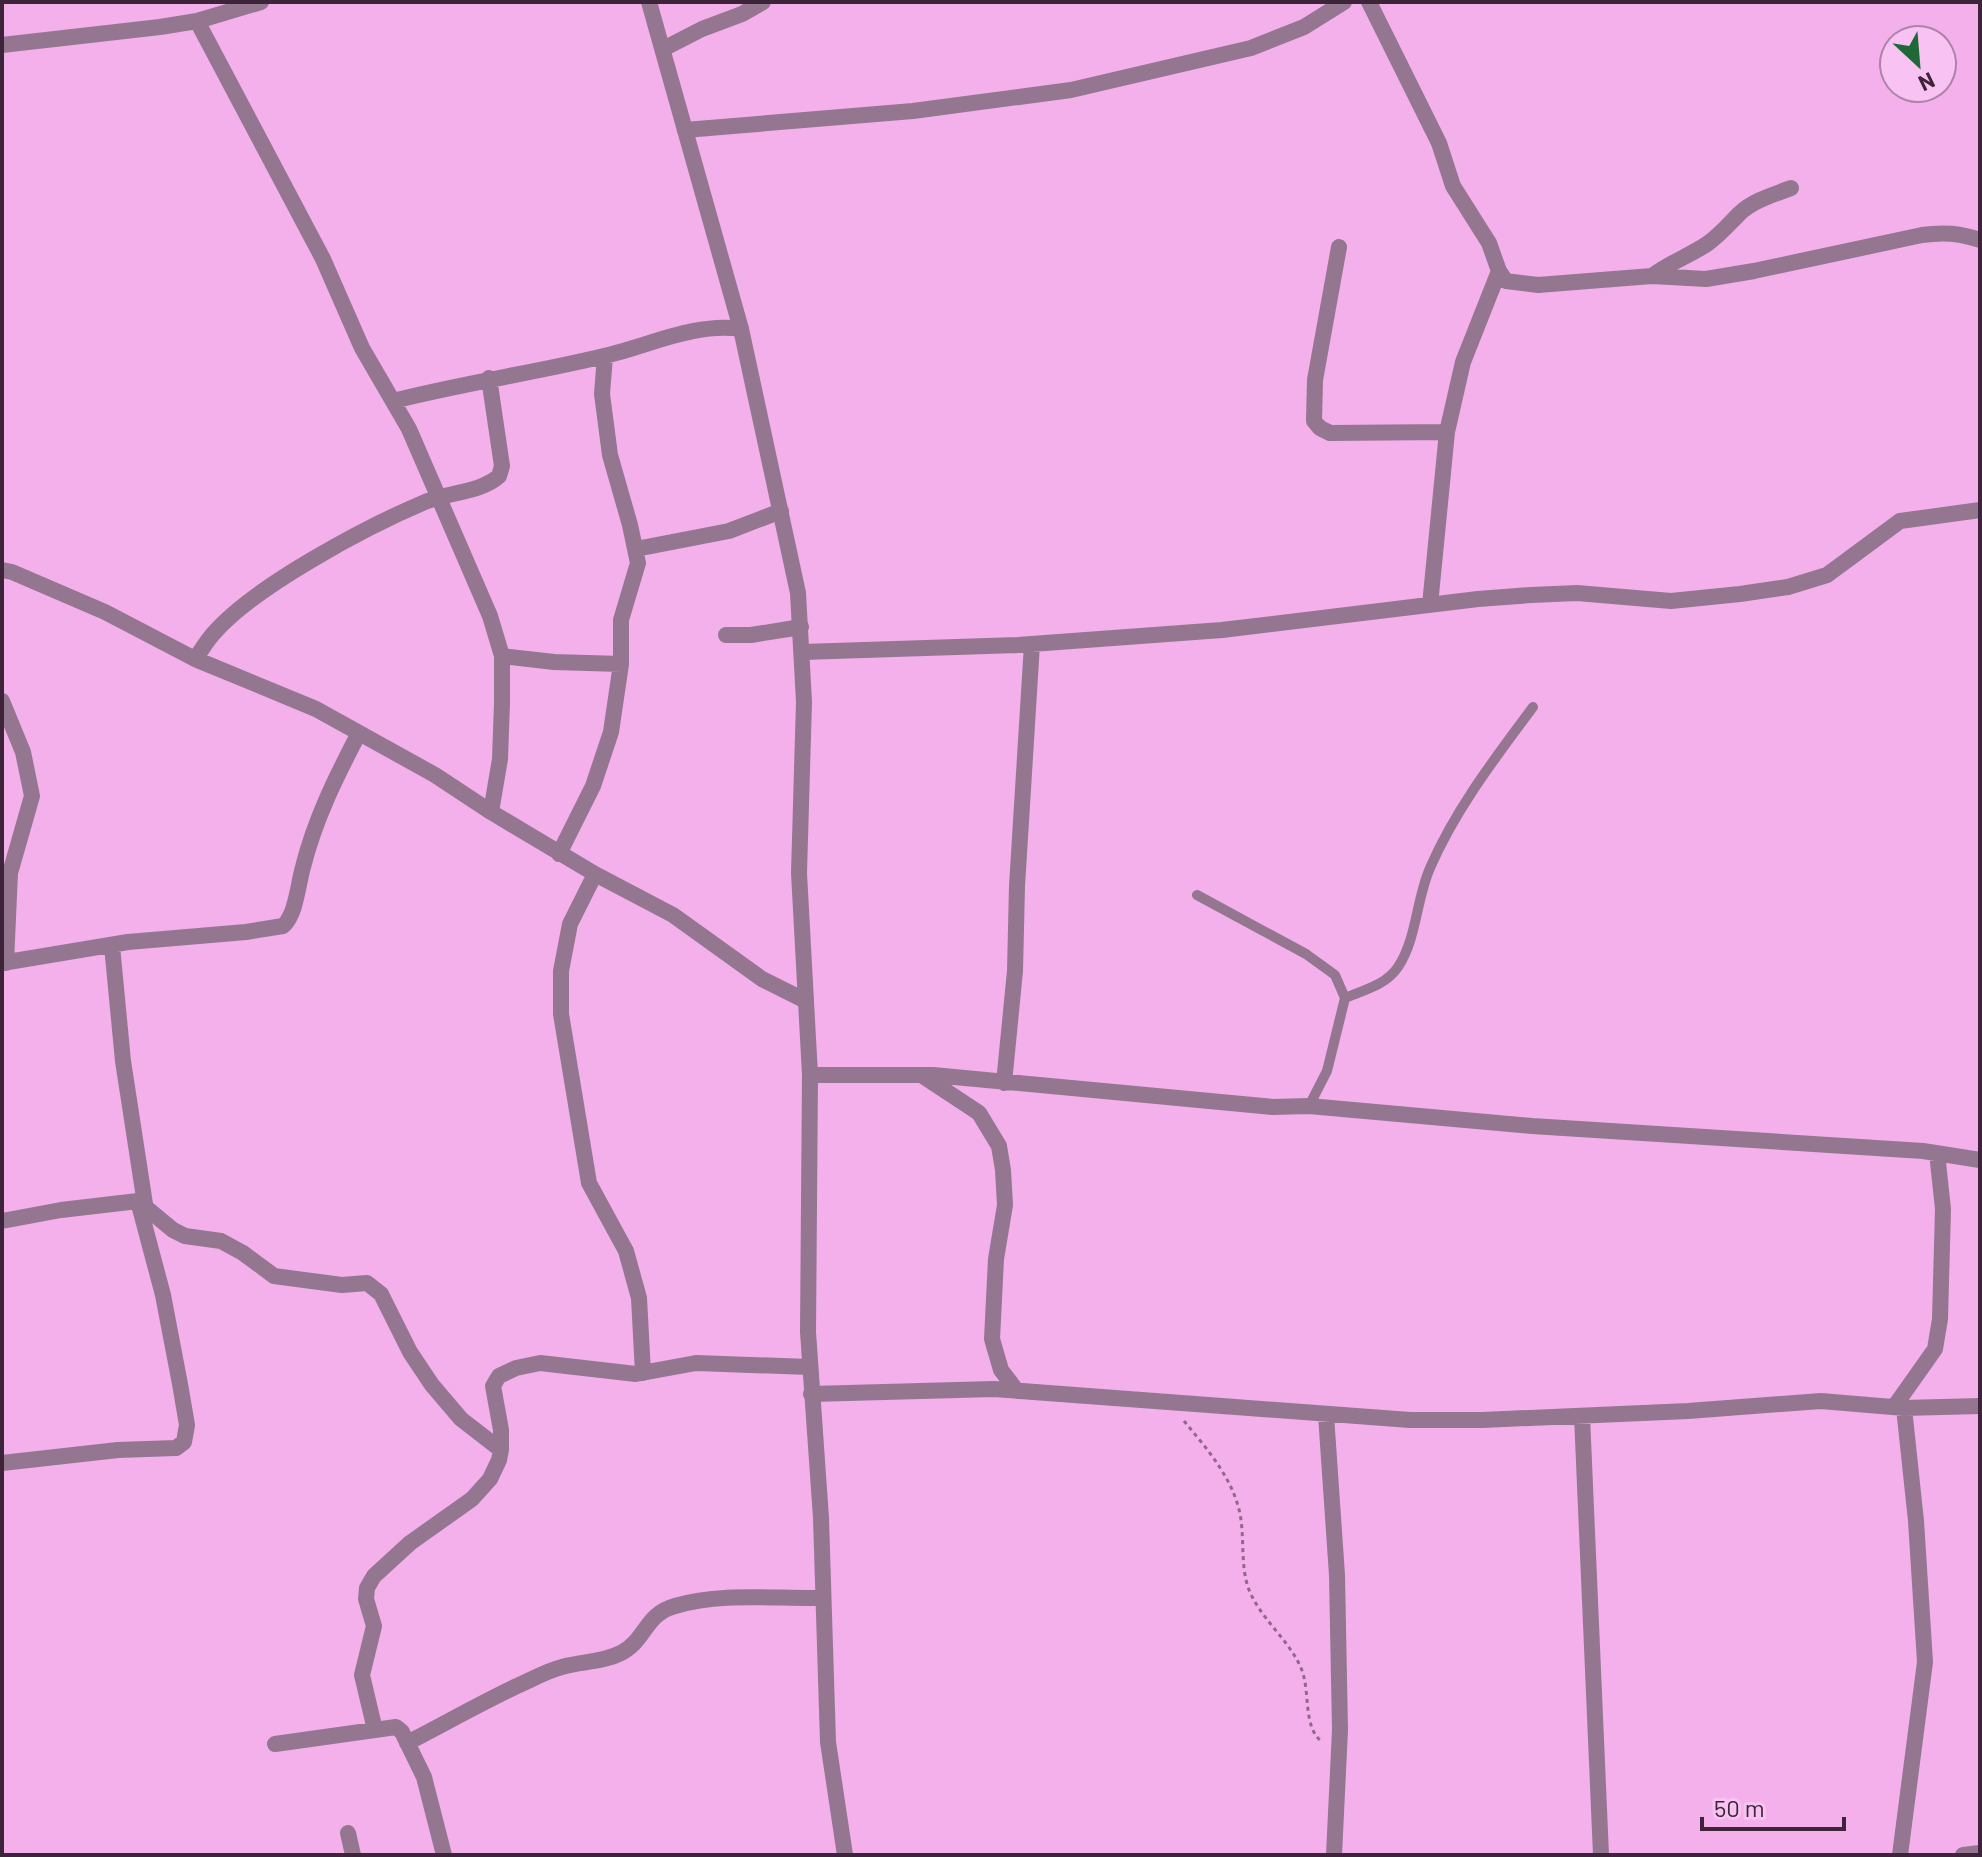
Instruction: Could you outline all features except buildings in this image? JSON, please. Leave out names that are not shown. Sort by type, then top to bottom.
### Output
[{"type":"street","points":[[2,45],[106,35],[197,21],[222,7],[261,2]]},
{"type":"street","points":[[649,2],[741,329],[798,593],[803,652],[803,788],[799,873],[810,1075],[811,1394],[821,1518],[828,1742],[845,1855]]},
{"type":"street","points":[[663,49],[763,2]]},
{"type":"street","points":[[685,130],[913,111],[1071,90],[1251,48],[1304,27],[1344,2]]},
{"type":"street","points":[[1369,2],[1439,143],[1453,186],[1489,243],[1502,277],[1512,283],[1538,285],[1652,276],[1706,279],[1891,239],[1943,232],[1961,233],[1980,240]]},
{"type":"street","points":[[197,21],[323,259],[362,348],[409,429],[490,616],[502,656],[500,759],[491,812]]},
{"type":"street","points":[[1652,276],[1707,244],[1759,200],[1791,188]]},
{"type":"street","points":[[1339,247],[1315,380],[1314,421],[1330,433],[1447,432]]},
{"type":"street","points":[[1430,605],[1447,432],[1463,362],[1499,271]]},
{"type":"street","points":[[393,401],[489,378],[605,356],[655,340],[722,326],[741,329]]},
{"type":"street","points":[[559,854],[598,773],[611,732],[621,664],[621,620],[638,563],[608,442],[602,394],[605,356]]},
{"type":"street","points":[[195,659],[214,633],[250,601],[336,548],[438,497],[484,485],[499,476],[502,466],[489,378]]},
{"type":"street","points":[[803,652],[1032,644],[1222,630],[1478,599],[1577,593],[1671,601],[1788,587],[1827,575],[1900,521],[1980,510]]},
{"type":"street","points":[[636,549],[729,531],[781,511]]},
{"type":"street","points":[[2,577],[2,570],[105,612],[195,659],[316,709],[435,775],[559,854],[673,915],[762,979],[806,1001]]},
{"type":"street","points":[[726,635],[751,635],[801,627]]},
{"type":"street","points":[[1004,1083],[1015,971],[1017,886],[1032,644]]},
{"type":"street","points":[[502,656],[554,662],[621,664]]},
{"type":"street","points":[[2,701],[23,752],[32,796],[10,873],[4,963],[112,946],[268,930],[286,924],[327,793],[359,733]]},
{"type":"street","points":[[595,874],[570,924],[561,971],[561,1014],[589,1182],[626,1251],[639,1298],[643,1373]]},
{"type":"street","points":[[2,1463],[118,1450],[176,1448],[184,1442],[187,1425],[172,1339],[141,1203],[112,946]]},
{"type":"street","points":[[810,1075],[920,1075],[1273,1107],[1309,1106],[1532,1126],[1937,1153],[1980,1160]]},
{"type":"street","points":[[920,1075],[979,1113],[999,1146],[1005,1205],[996,1259],[992,1339],[1001,1370],[1017,1391]]},
{"type":"street","points":[[1900,1855],[1925,1662],[1916,1521],[1899,1408],[1935,1349],[1940,1319],[1943,1209],[1937,1153]]},
{"type":"street","points":[[2,1221],[61,1210],[141,1203],[173,1230],[185,1236],[221,1241],[274,1276],[342,1285],[367,1283],[381,1294],[410,1352],[432,1385],[461,1419],[501,1450]]},
{"type":"street","points":[[375,1730],[362,1675],[374,1626],[366,1599],[367,1588],[374,1576],[410,1543],[472,1499],[490,1479],[501,1450],[501,1430],[493,1386],[499,1376],[516,1368],[540,1363],[636,1374],[696,1363],[810,1367]]},
{"type":"street","points":[[811,1394],[910,1390],[1017,1391],[1410,1420],[1582,1416],[1821,1401],[1899,1408],[1980,1406]]},
{"type":"street","points":[[1326,1415],[1337,1575],[1340,1730],[1334,1855]]},
{"type":"street","points":[[1582,1416],[1601,1855]]},
{"type":"street","points":[[407,1743],[536,1677],[563,1666],[607,1659],[625,1651],[636,1643],[652,1617],[675,1606],[697,1601],[822,1598]]},
{"type":"street","points":[[275,1744],[309,1742],[396,1727],[424,1777],[444,1855]]},
{"type":"street","points":[[348,1833],[353,1855]]},
{"type":"street","points":[[1963,1855],[1980,1853]]},
{"type":"lane","points":[[1345,998],[1379,984],[1399,966],[1410,941],[1427,876],[1440,844],[1454,819],[1533,707]]},
{"type":"lane","points":[[1197,895],[1306,954],[1335,975],[1345,998],[1327,1071],[1309,1106]]},
{"type":"path","points":[[1165,1401],[1192,1431],[1229,1482],[1239,1505],[1247,1584],[1257,1607],[1274,1625],[1301,1668],[1315,1736],[1339,1755]]}]
